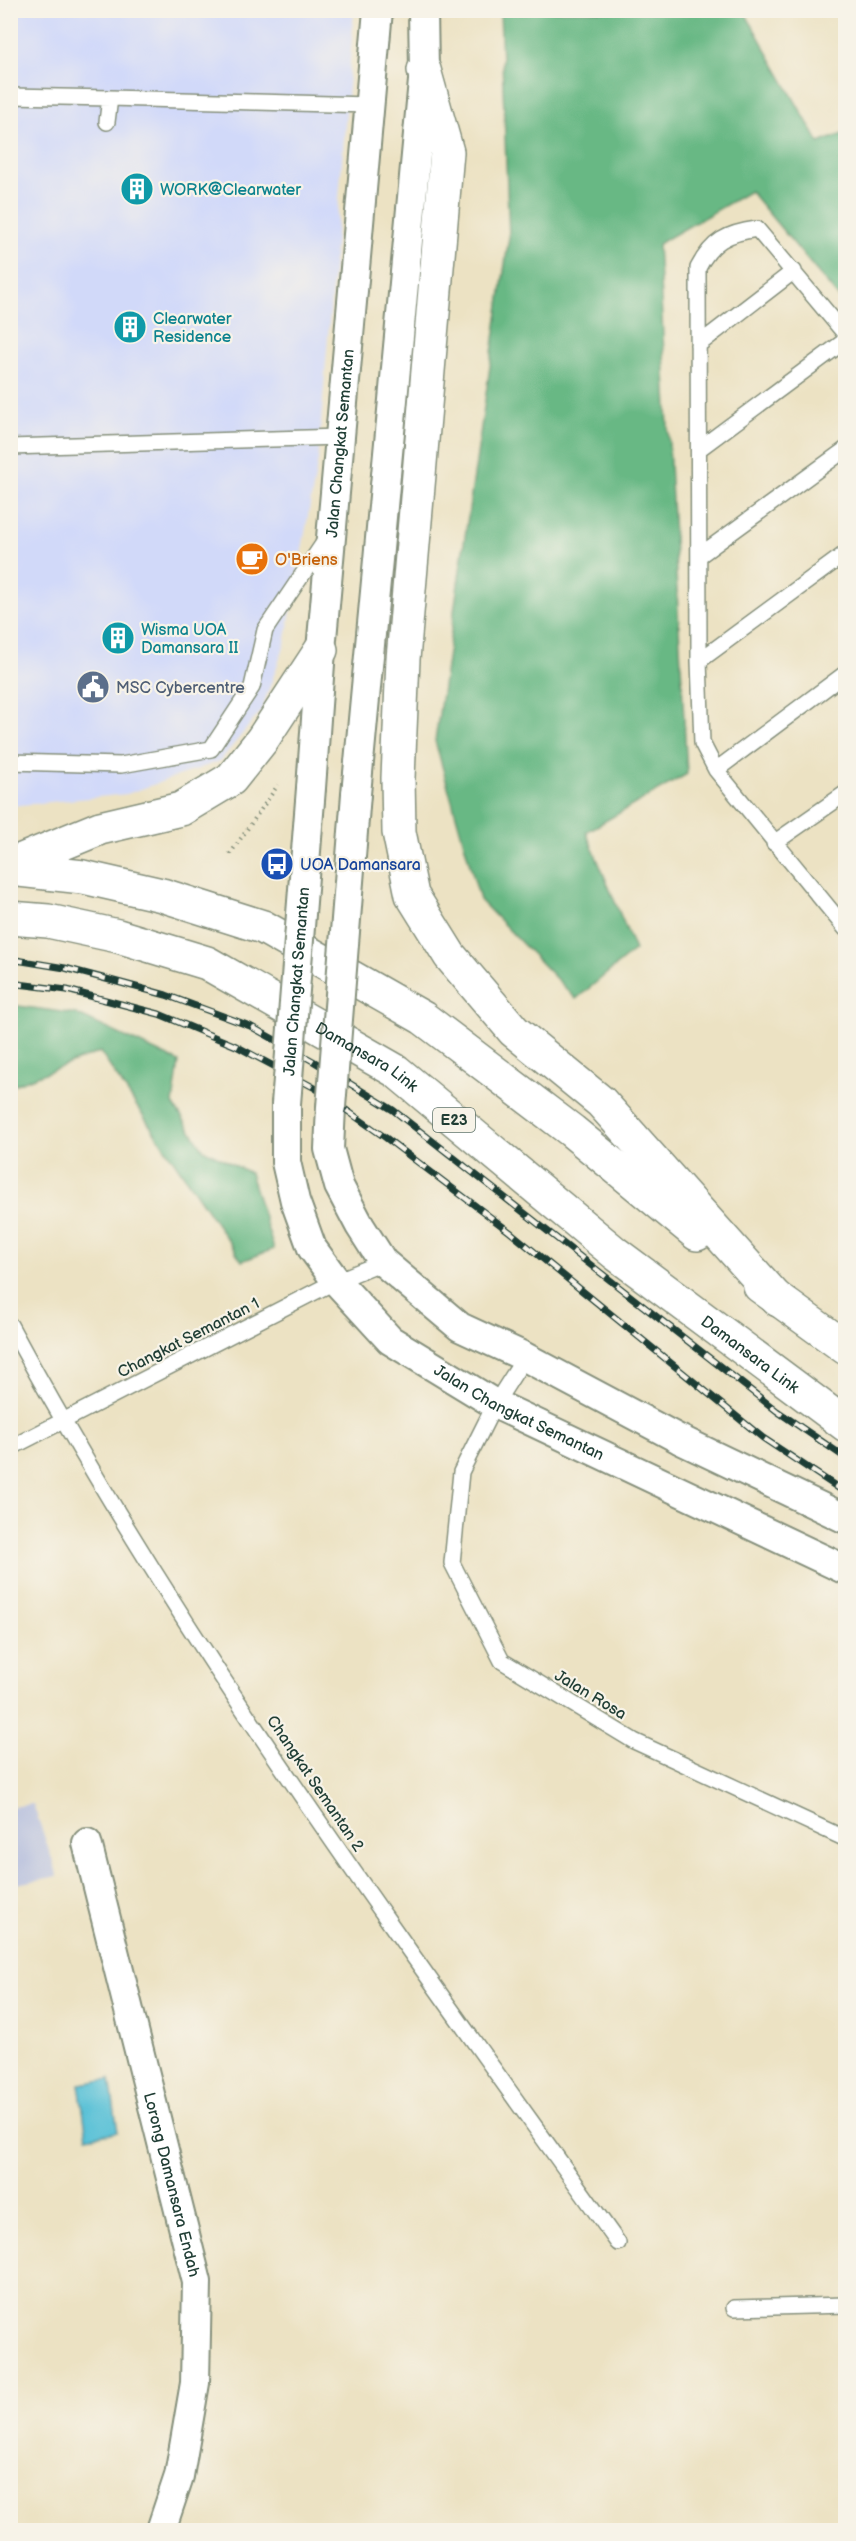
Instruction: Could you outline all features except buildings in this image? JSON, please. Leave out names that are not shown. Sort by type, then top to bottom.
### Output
[{"type":"highway","points":[[424,70],[447,152],[403,659],[398,778],[399,832],[412,894],[450,956],[514,1031],[601,1102],[778,1300]]},
{"type":"highway","points":[[10,867],[100,828],[181,809],[231,779],[262,740],[321,650]]},
{"type":"highway","points":[[10,867],[83,877],[162,895],[263,927],[423,1018],[572,1131],[778,1300],[846,1348]]},
{"type":"highway","name":"Damansara Link","points":[[10,918],[48,921],[118,936],[207,963],[396,1071],[615,1253],[846,1425]]},
{"type":"street","name":"Jalan Changkat Semantan","points":[[378,10],[321,650],[286,1104],[286,1162],[295,1201],[312,1248],[336,1281],[390,1340],[495,1404],[846,1570]]},
{"type":"street","points":[[423,10],[424,70],[356,794],[331,1107],[329,1149],[339,1186],[383,1262],[460,1328],[525,1357],[679,1439],[846,1519]]},
{"type":"street","name":"Lorong Damansara Endah","points":[[87,1843],[197,2282],[195,2382],[179,2476],[161,2530]]},
{"type":"lane","points":[[10,96],[369,105]]},
{"type":"lane","points":[[107,122],[110,98]]},
{"type":"lane","points":[[846,335],[757,229],[736,231],[708,250],[698,268],[699,661],[702,743],[716,770],[846,929]]},
{"type":"lane","points":[[698,345],[794,271]]},
{"type":"lane","points":[[699,449],[846,340]]},
{"type":"lane","points":[[10,447],[340,437]]},
{"type":"lane","points":[[699,556],[846,449]]},
{"type":"lane","points":[[10,762],[120,765],[211,749],[252,687],[265,630],[332,530]]},
{"type":"lane","points":[[699,661],[846,553]]},
{"type":"lane","points":[[716,770],[846,673]]},
{"type":"lane","points":[[774,843],[846,793]]},
{"type":"lane","name":"Changkat Semantan 1","points":[[10,1448],[336,1281],[383,1262]]},
{"type":"lane","name":"Changkat Semantan 2","points":[[10,1325],[62,1420],[221,1674],[298,1790],[618,2243]]},
{"type":"lane","points":[[495,1404],[525,1357]]},
{"type":"lane","name":"Jalan Rosa","points":[[495,1404],[461,1472],[452,1563],[502,1661],[634,1742],[846,1839]]},
{"type":"lane","points":[[734,2308],[846,2305]]},
{"type":"path","points":[[230,854],[276,785],[311,788]]},
{"type":"shaded area","points":[[11,11],[354,11],[318,460],[285,644],[261,711],[220,761],[127,794],[11,806]]},
{"type":"shaded area","points":[[33,1804],[58,1876],[11,1885],[11,1807]]},
{"type":"green space","points":[[500,11],[744,11],[819,143],[845,133],[845,305],[750,191],[658,244],[687,774],[586,832],[635,950],[576,999],[480,900],[435,741],[509,237]]},
{"type":"green space","points":[[11,1005],[76,1014],[179,1062],[173,1104],[203,1149],[250,1173],[274,1249],[242,1261],[100,1052],[11,1086]]},
{"type":"water","points":[[110,2079],[118,2132],[87,2137],[79,2084]]},
{"type":"railway","points":[[10,959],[65,968],[166,995],[250,1026],[313,1061],[393,1110],[777,1411],[846,1458]]},
{"type":"railway","points":[[10,983],[67,990],[159,1014],[236,1046],[315,1088],[386,1138],[510,1232],[763,1438],[846,1493]]},
{"type":"place","name":"WORK@Clearwater","points":[[137,189]]},
{"type":"place","name":"Clearwater Residence","points":[[130,327]]},
{"type":"place","name":"O'Briens","points":[[252,559]]},
{"type":"place","name":"Wisma UOA Damansara II","points":[[118,638]]},
{"type":"place","name":"MSC Cybercentre","points":[[93,687]]},
{"type":"place","name":"UOA Damansara","points":[[277,864]]}]
